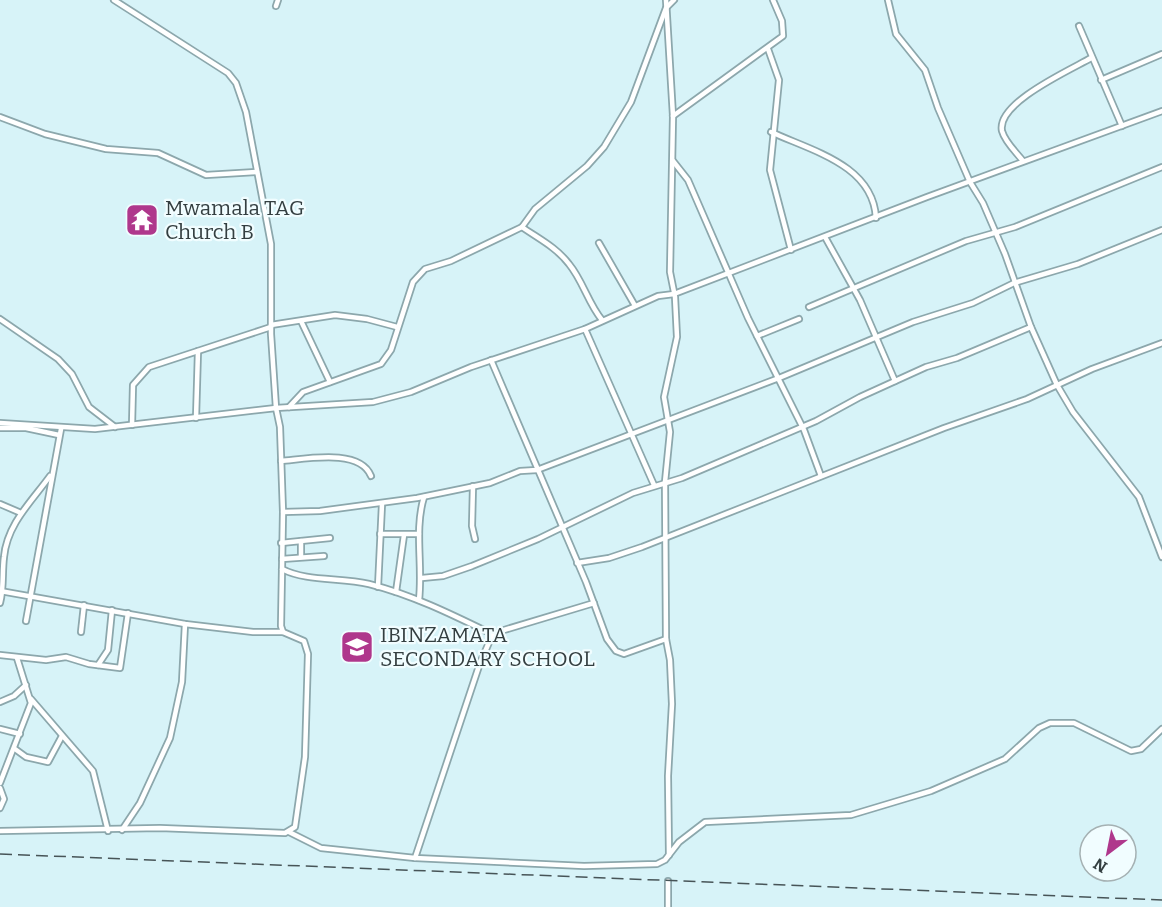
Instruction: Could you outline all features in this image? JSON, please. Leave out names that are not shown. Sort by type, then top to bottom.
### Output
[{"type":"street","points":[[114,0],[228,73],[236,83],[246,112],[270,233],[271,326],[276,408],[280,427],[283,512],[281,626],[284,632]]},
{"type":"street","points":[[276,6],[278,0]]},
{"type":"street","points":[[666,0],[673,116],[669,249],[677,337],[664,397],[670,432],[665,483],[666,639],[670,660],[672,704],[668,776],[669,855]]},
{"type":"street","points":[[289,407],[303,392],[381,364],[391,350],[413,282],[425,269],[451,261],[522,227],[535,209],[586,166],[616,130],[642,79],[666,8],[674,0]]},
{"type":"street","points":[[673,116],[768,49],[784,33],[773,0]]},
{"type":"street","points":[[888,0],[899,40],[924,68],[970,182],[996,232],[1031,327],[1057,385],[1088,433],[1139,497],[1162,557]]},
{"type":"street","points":[[1079,26],[1122,126]]},
{"type":"street","points":[[768,49],[779,80],[771,132],[770,171],[791,250]]},
{"type":"street","points":[[1101,80],[1162,54]]},
{"type":"street","points":[[1023,161],[1002,131],[1002,122],[1006,112],[1050,81],[1091,58]]},
{"type":"street","points":[[0,428],[60,432],[276,408],[373,402],[411,392],[491,360],[585,329],[634,304],[658,296],[674,294],[1023,161],[1162,111]]},
{"type":"street","points":[[0,117],[45,134],[106,149],[158,153],[206,176],[257,172]]},
{"type":"street","points":[[771,132],[845,165],[870,190],[876,203],[876,218]]},
{"type":"street","points":[[673,161],[688,180],[757,336],[802,426],[821,476]]},
{"type":"street","points":[[808,307],[966,240],[996,232],[1162,167]]},
{"type":"street","points":[[522,227],[545,240],[569,263],[592,307],[602,320]]},
{"type":"street","points":[[283,512],[382,504],[490,483],[520,471],[537,471],[779,378],[876,337],[973,303],[1014,284],[1078,264],[1162,230]]},
{"type":"street","points":[[825,237],[854,287],[895,381]]},
{"type":"street","points":[[599,243],[634,304]]},
{"type":"street","points":[[132,425],[133,387],[138,377],[149,367],[271,326],[335,315],[367,319],[397,327]]},
{"type":"street","points":[[0,319],[57,359],[72,374],[89,407],[115,427]]},
{"type":"street","points":[[757,336],[799,319]]},
{"type":"street","points":[[301,321],[330,382]]},
{"type":"street","points":[[422,578],[451,574],[654,485],[682,478],[802,426],[895,381],[1031,327]]},
{"type":"street","points":[[585,329],[654,485]]},
{"type":"street","points":[[577,563],[609,558],[666,538],[944,428],[999,411],[1092,369],[1162,343]]},
{"type":"street","points":[[196,418],[198,351]]},
{"type":"street","points":[[491,360],[594,603],[607,639],[616,651],[624,654],[666,639]]},
{"type":"street","points":[[0,423],[60,432]]},
{"type":"street","points":[[26,621],[31,586],[40,557],[51,474],[60,432]]},
{"type":"street","points":[[281,461],[325,457],[356,461],[364,465],[371,476]]},
{"type":"street","points":[[0,603],[4,553],[13,526],[51,474]]},
{"type":"street","points":[[473,486],[472,526],[475,539]]},
{"type":"street","points":[[419,600],[422,578],[419,518],[424,496]]},
{"type":"street","points":[[0,504],[21,513]]},
{"type":"street","points":[[378,587],[382,504]]},
{"type":"street","points":[[380,534],[419,534]]},
{"type":"street","points":[[396,592],[404,535]]},
{"type":"street","points":[[281,543],[330,538]]},
{"type":"street","points":[[301,541],[301,557]]},
{"type":"street","points":[[282,559],[324,556]]},
{"type":"street","points":[[282,569],[300,575],[352,580],[396,592],[419,600],[494,635],[594,603]]},
{"type":"street","points":[[2,591],[186,624],[253,633],[284,632],[304,641],[308,661],[305,757],[297,821],[289,832]]},
{"type":"street","points":[[81,632],[84,605]]},
{"type":"street","points":[[98,665],[108,650],[112,610]]},
{"type":"street","points":[[0,655],[48,660],[66,657],[98,665],[122,667],[128,613]]},
{"type":"street","points":[[122,830],[140,803],[170,738],[182,682],[186,624]]},
{"type":"street","points":[[415,858],[480,663],[494,635]]},
{"type":"street","points":[[18,658],[31,699],[93,771],[108,831]]},
{"type":"street","points":[[0,702],[26,685]]},
{"type":"street","points":[[0,808],[4,799],[0,788],[2,773],[15,749],[31,699]]},
{"type":"street","points":[[0,831],[289,832],[321,848],[415,858],[600,866],[657,864],[669,855],[679,842],[705,822],[851,815],[931,791],[1005,759],[1039,728],[1050,723],[1074,723],[1131,751],[1141,749],[1162,729]]},
{"type":"street","points":[[0,729],[20,734]]},
{"type":"street","points":[[15,749],[26,757],[48,762],[62,736]]},
{"type":"street","points":[[668,881],[668,907]]},
{"type":"railway","points":[[0,854],[1162,900]]},
{"type":"place","name":"Mwamala TAG Church B","points":[[142,220]]},
{"type":"place","name":"IBINZAMATA SECONDARY SCHOOL","points":[[357,647]]}]
